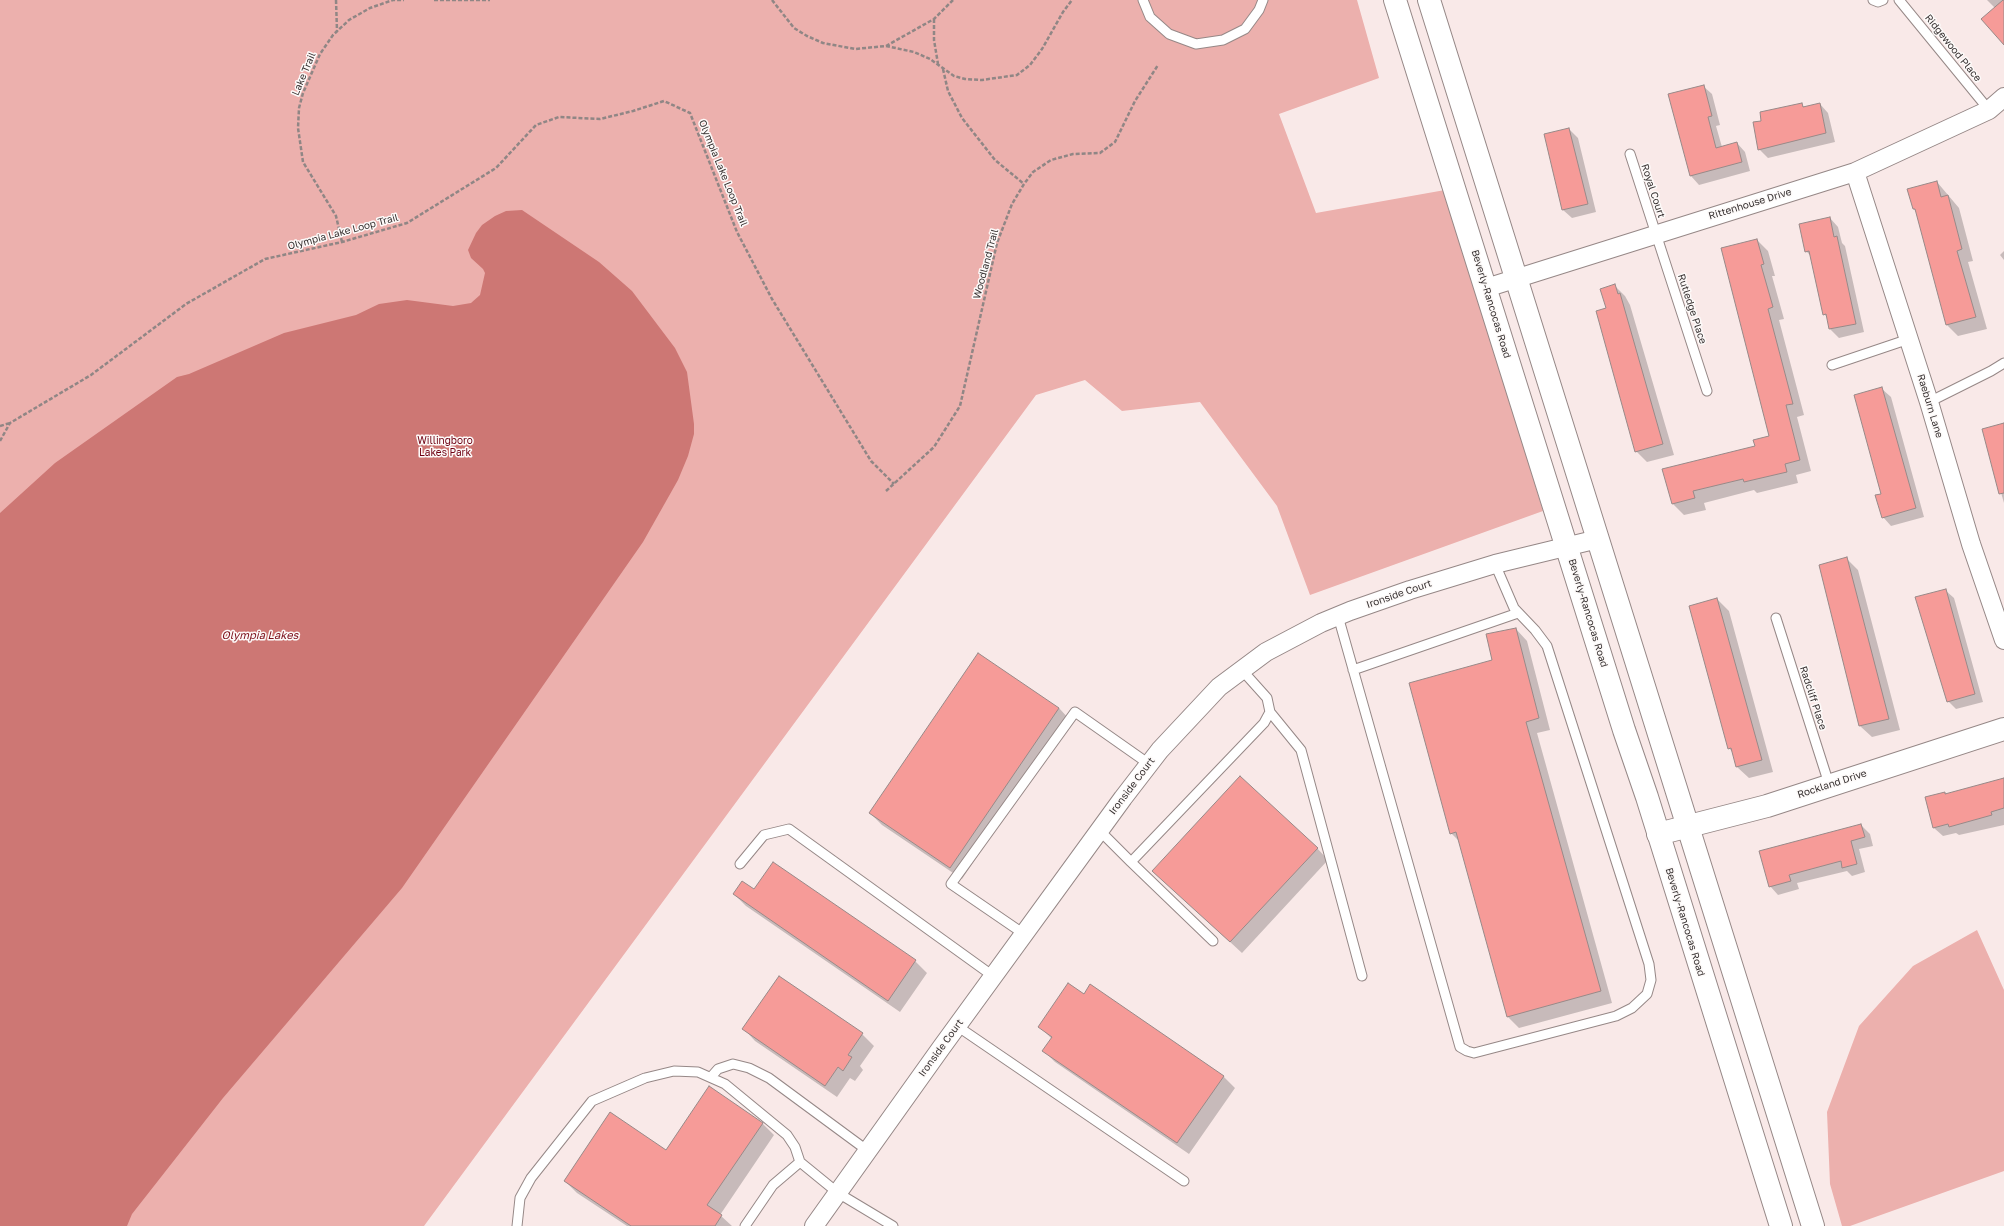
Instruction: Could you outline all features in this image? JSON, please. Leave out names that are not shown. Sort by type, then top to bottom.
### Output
[{"type":"main road","name":"Beverly-Rancocas Road","points":[[1395,0],[1781,1226]]},
{"type":"main road","points":[[1429,0],[1813,1226]]},
{"type":"main road","name":"Rockland Drive","points":[[1658,834],[1767,806],[1828,784],[2004,729]]},
{"type":"street","name":"Rittenhouse Drive","points":[[1486,288],[1855,172],[1989,110],[2004,97]]},
{"type":"street","name":"Raeburn Lane","points":[[1855,172],[1930,402],[1971,544],[2004,640]]},
{"type":"street","name":"Ironside Court","points":[[814,1226],[993,976],[1149,764],[1198,707],[1241,669],[1293,637],[1338,616],[1410,590],[1495,564],[1598,539]]},
{"type":"lane","points":[[1143,0],[1150,17],[1169,34],[1196,44],[1223,40],[1245,29],[1259,10],[1263,0]]},
{"type":"lane","points":[[1873,0],[1878,2],[1883,0]]},
{"type":"lane","name":"Ridgewood Place","points":[[1900,0],[1989,110]]},
{"type":"lane","name":"Royal Court","points":[[1630,154],[1656,234]]},
{"type":"lane","name":"Rutledge Place","points":[[1656,234],[1707,391]]},
{"type":"lane","points":[[1832,366],[1909,339]]},
{"type":"lane","points":[[1930,402],[2004,363]]},
{"type":"lane","points":[[1338,616],[1460,1046],[1467,1051],[1474,1053],[1616,1016],[1632,1008],[1647,994],[1651,980],[1649,964],[1547,646],[1535,630],[1514,608],[1495,564]]},
{"type":"lane","points":[[1353,670],[1518,613]]},
{"type":"lane","name":"Radcliff Place","points":[[1776,618],[1828,784]]},
{"type":"lane","points":[[1241,669],[1267,698],[1270,712],[1301,750],[1362,976]]},
{"type":"lane","points":[[1024,934],[951,884],[1075,712],[1149,764]]},
{"type":"lane","points":[[1131,862],[1264,722],[1270,712]]},
{"type":"lane","points":[[740,864],[764,835],[789,829],[993,976]]},
{"type":"lane","points":[[1099,830],[1213,941]]},
{"type":"lane","points":[[957,1026],[1184,1181]]},
{"type":"lane","points":[[711,1077],[718,1069],[733,1064],[749,1068],[769,1078],[868,1151]]},
{"type":"lane","points":[[517,1226],[520,1198],[531,1178],[592,1101],[645,1078],[674,1071],[698,1072],[725,1084],[787,1135],[795,1147],[800,1162],[838,1193],[893,1226]]},
{"type":"lane","points":[[745,1226],[773,1185],[800,1162]]},
{"type":"path","points":[[336,0],[337,32]]},
{"type":"path","name":"Lake Trail","points":[[342,242],[336,216],[303,162],[298,128],[299,108],[306,86],[320,54],[337,32],[349,20],[370,8],[397,0],[404,0]]},
{"type":"path","points":[[434,0],[490,0]]},
{"type":"path","points":[[772,0],[794,28],[823,43],[855,48],[886,46],[914,52],[938,65],[954,76],[965,79],[982,80],[1016,75],[1030,65],[1042,49],[1063,12],[1072,0]]},
{"type":"path","points":[[886,46],[934,19],[953,0]]},
{"type":"path","points":[[934,19],[934,40],[938,65]]},
{"type":"path","name":"Woodland Trail","points":[[886,491],[934,447],[960,406],[997,244],[1012,204],[1024,184],[1033,172],[1051,160],[1073,154],[1100,153],[1116,142],[1135,101],[1158,65]]},
{"type":"path","points":[[943,68],[948,91],[962,118],[995,160],[1024,184]]},
{"type":"path","name":"Olympia Lake Loop Trail","points":[[0,426],[10,423],[91,375],[186,304],[265,259],[342,242],[407,223],[496,168],[536,125],[559,117],[600,119],[633,111],[664,101],[690,113],[737,232],[772,299],[871,461],[894,484]]},
{"type":"path","points":[[0,441],[10,423]]},
{"type":"green space","name":"Willingboro Lakes Park","points":[[0,0],[1357,0],[1379,78],[1279,114],[1316,213],[1445,190],[1543,511],[1310,595],[1277,506],[1200,402],[1122,411],[1085,380],[1036,395],[424,1226],[0,1226]]},
{"type":"green space","points":[[1977,930],[2004,990],[2004,1171],[1850,1226],[1842,1226],[1830,1184],[1827,1112],[1859,1026],[1913,966]]},
{"type":"water","name":"Olympia Lakes","points":[[522,210],[599,262],[632,291],[675,348],[687,372],[694,424],[694,434],[688,456],[678,480],[643,542],[402,888],[223,1098],[132,1214],[127,1226],[0,1226],[0,513],[55,463],[177,377],[189,374],[284,333],[356,315],[379,304],[407,300],[453,306],[471,303],[480,295],[485,273],[483,269],[471,258],[468,250],[476,233],[482,225],[495,216],[506,211]]},
{"type":"building","points":[[2004,0],[2004,45],[1981,19]]},
{"type":"building","points":[[1704,85],[1712,116],[1708,117],[1716,148],[1737,142],[1742,162],[1690,176],[1668,94]]},
{"type":"building","points":[[1802,103],[1803,107],[1820,103],[1826,133],[1758,150],[1753,122],[1761,121],[1760,112]]},
{"type":"building","points":[[1569,128],[1588,204],[1562,210],[1544,134]]},
{"type":"building","points":[[1937,181],[1941,197],[1948,195],[1962,249],[1957,251],[1976,317],[1946,325],[1915,209],[1913,209],[1907,189]]},
{"type":"building","points":[[1830,217],[1834,237],[1837,236],[1856,324],[1829,329],[1826,314],[1823,315],[1809,251],[1805,252],[1799,224]]},
{"type":"building","points":[[1757,239],[1764,264],[1761,265],[1773,307],[1768,309],[1793,404],[1786,405],[1800,460],[1785,464],[1787,472],[1744,482],[1743,479],[1693,491],[1695,498],[1672,504],[1662,469],[1755,446],[1753,440],[1769,436],[1721,248]]},
{"type":"building","points":[[1615,284],[1618,294],[1620,293],[1663,444],[1635,452],[1596,311],[1606,308],[1600,289]]},
{"type":"building","points":[[1882,387],[1916,508],[1882,518],[1875,495],[1881,494],[1854,395]]},
{"type":"building","points":[[2004,423],[2004,493],[1999,494],[1982,429]]},
{"type":"building","points":[[1847,557],[1889,719],[1859,726],[1819,565]]},
{"type":"building","points":[[1946,589],[1975,694],[1947,702],[1915,597]]},
{"type":"building","points":[[1717,598],[1762,760],[1736,767],[1731,748],[1728,749],[1689,606]]},
{"type":"building","points":[[1516,628],[1539,718],[1526,722],[1601,991],[1507,1017],[1456,832],[1450,834],[1409,683],[1492,660],[1486,634]]},
{"type":"building","points":[[978,653],[1059,708],[950,868],[869,813]]},
{"type":"building","points":[[1240,776],[1318,848],[1230,942],[1152,871]]},
{"type":"building","points":[[2004,778],[2004,808],[1991,812],[1992,815],[1949,827],[1948,824],[1933,828],[1925,797],[1945,792],[1945,794]]},
{"type":"building","points":[[1861,824],[1865,837],[1851,841],[1857,864],[1842,868],[1841,861],[1789,875],[1791,881],[1769,887],[1759,851]]},
{"type":"building","points":[[773,862],[916,960],[888,1001],[733,894],[742,881],[754,889]]},
{"type":"building","points":[[779,976],[863,1033],[848,1055],[852,1057],[843,1071],[838,1067],[825,1086],[742,1029]]},
{"type":"building","points":[[1068,983],[1084,994],[1090,984],[1224,1076],[1177,1143],[1042,1051],[1052,1037],[1038,1027]]},
{"type":"building","points":[[709,1086],[763,1123],[707,1205],[722,1215],[715,1226],[631,1226],[564,1181],[610,1112],[666,1150]]}]
